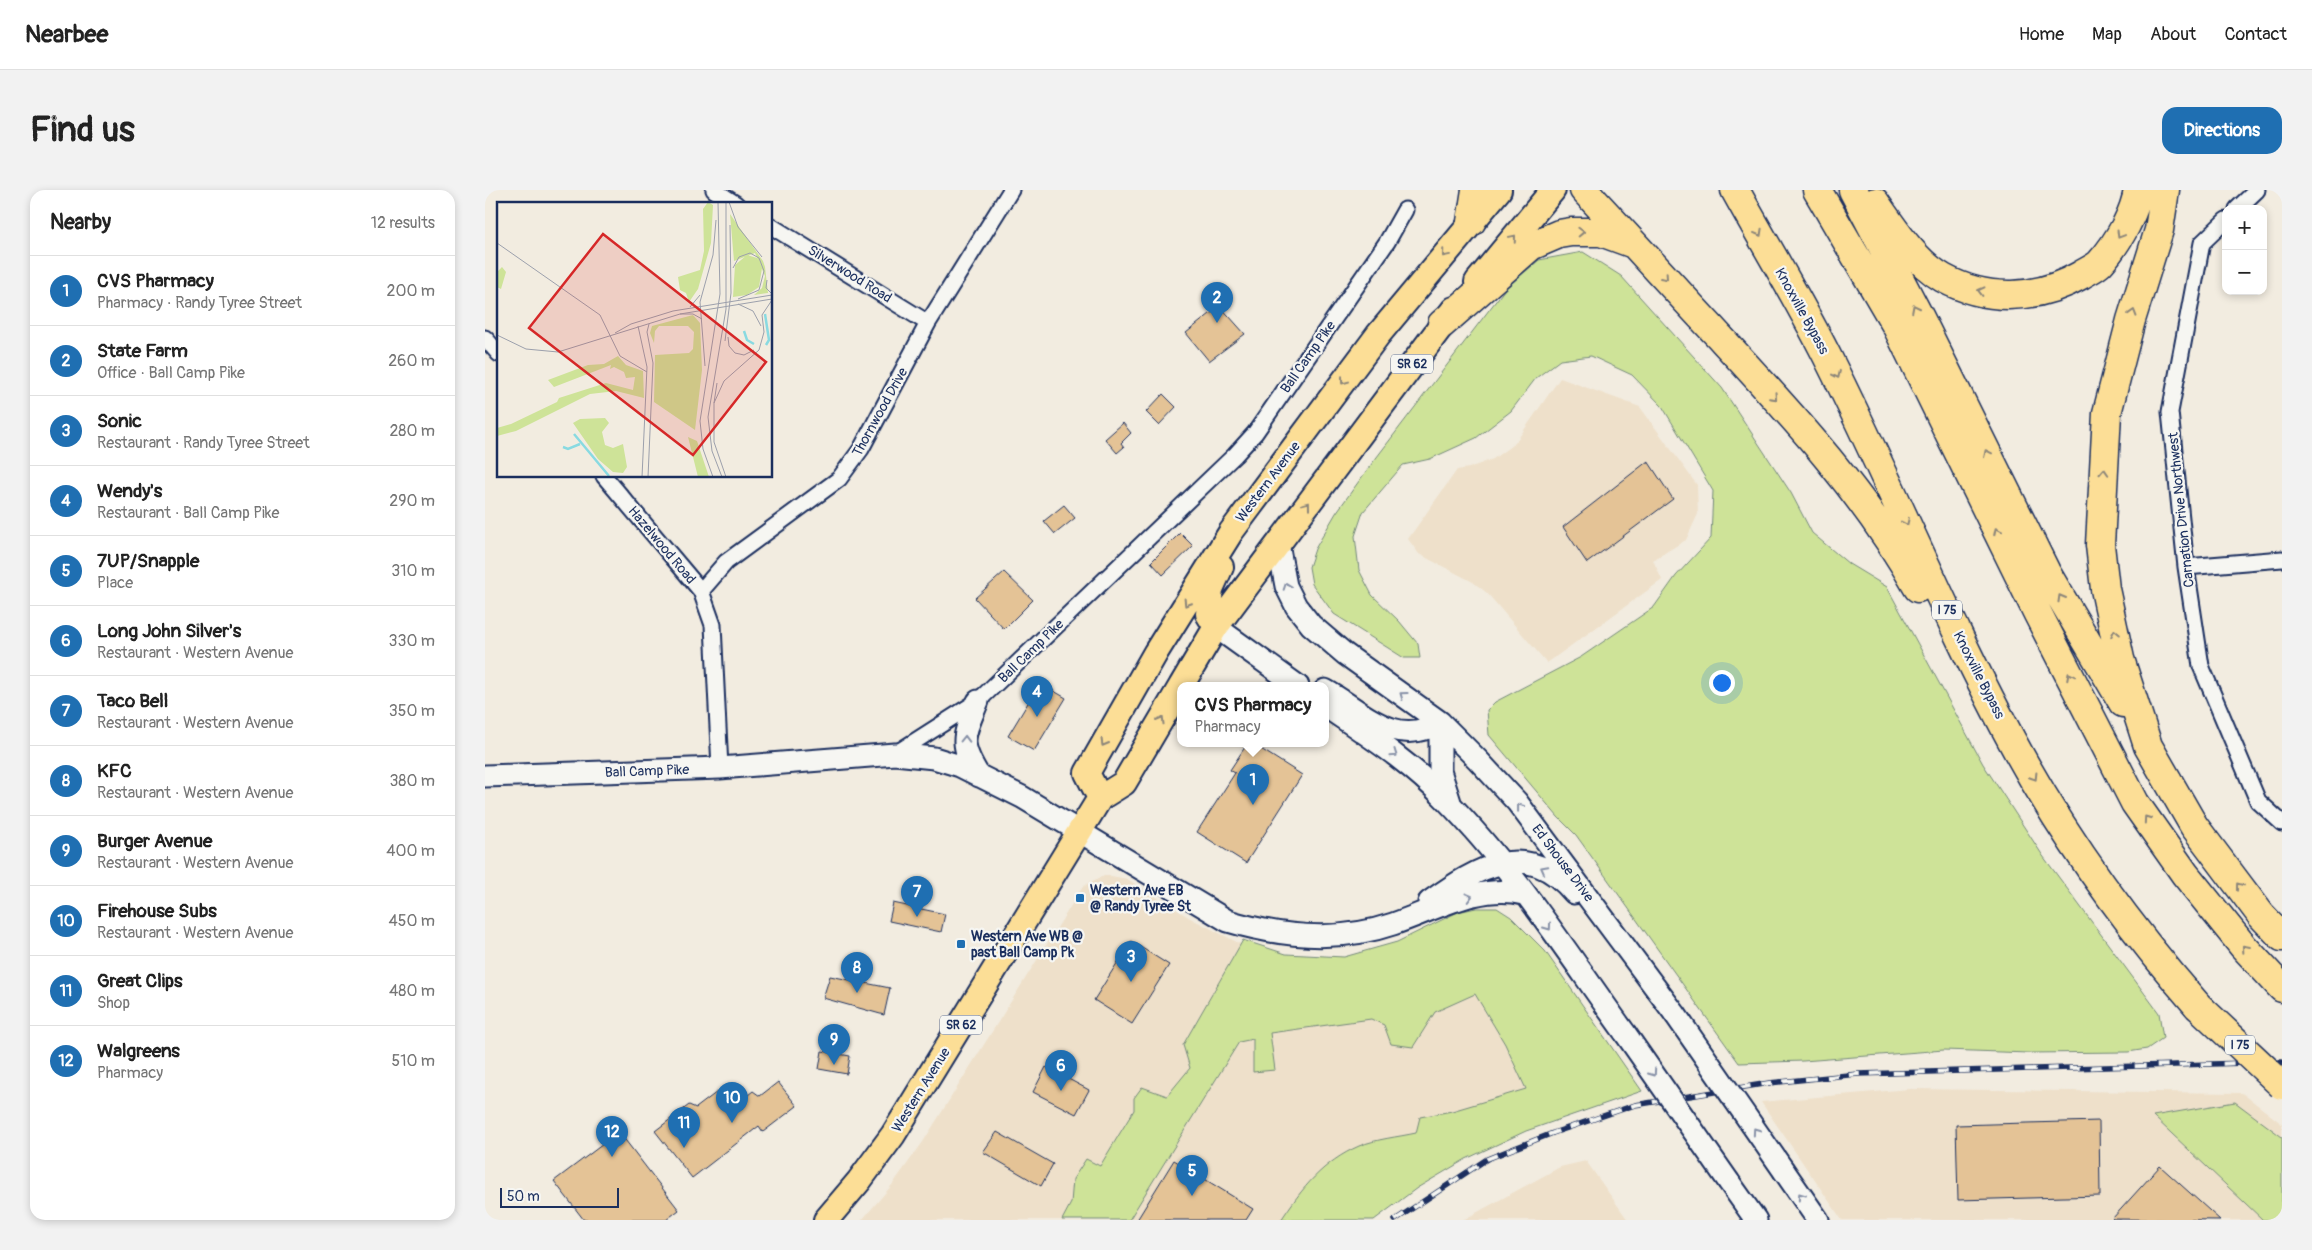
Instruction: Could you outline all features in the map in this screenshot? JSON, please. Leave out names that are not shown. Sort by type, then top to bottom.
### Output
[{"type":"highway","points":[[1471,222],[1476,190]]},
{"type":"highway","points":[[1583,190],[1810,434],[1864,503],[1900,555],[1932,614],[2019,753]]},
{"type":"highway","name":"Knoxville Bypass","points":[[1735,190],[1830,362],[1958,634],[2019,753],[2087,863],[2150,951],[2198,1006],[2282,1085]]},
{"type":"highway","points":[[1817,190],[1897,327],[2038,614],[2135,803],[2185,874],[2243,946],[2280,986]]},
{"type":"highway","points":[[1853,190],[1920,318],[2046,572],[2193,826],[2261,915],[2282,937]]},
{"type":"highway","points":[[1867,190],[1907,244],[1943,278],[1966,287],[2008,296],[2029,295],[2053,288],[2099,264],[2121,235],[2136,204],[2138,190]]},
{"type":"highway","points":[[2148,746],[2120,659],[2105,589],[2100,545],[2107,413],[2131,320],[2159,230],[2165,190]]},
{"type":"highway","points":[[1442,324],[1531,246],[1559,234],[1601,232],[1617,236],[1637,246]]},
{"type":"main road","name":"Western Avenue","points":[[1100,798],[1087,773],[1156,652],[1231,532],[1378,335],[1499,190]]},
{"type":"main road","name":"Western Avenue","points":[[1183,682],[1216,628],[1442,324],[1553,190]]},
{"type":"main road","points":[[1216,628],[1208,614],[1211,589],[1223,563],[1231,532]]},
{"type":"main road","name":"Western Avenue","points":[[826,1220],[859,1181],[893,1135],[1100,798],[1123,784],[1177,693]]},
{"type":"street","points":[[714,190],[733,202]]},
{"type":"street","name":"Thornwood Drive","points":[[701,591],[726,562],[839,479],[861,449],[928,323],[1011,190]]},
{"type":"street","points":[[2241,205],[2257,190]]},
{"type":"street","name":"Ball Camp Pike","points":[[485,776],[720,768],[895,754],[978,701],[1235,455],[1255,433],[1387,242],[1405,210]]},
{"type":"street","name":"Carnation Drive Northwest","points":[[2222,224],[2202,243],[2170,412],[2186,567],[2201,666],[2258,801],[2282,823]]},
{"type":"street","name":"Silverwood Road","points":[[773,227],[928,323]]},
{"type":"street","points":[[485,338],[497,352]]},
{"type":"street","name":"Hazelwood Road","points":[[606,478],[701,591],[713,625],[720,768]]},
{"type":"street","name":"Ed Shouse Drive","points":[[1277,544],[1286,586],[1296,606],[1311,625],[1345,654],[1440,722],[1517,802],[1639,963],[1818,1220]]},
{"type":"street","points":[[2186,567],[2282,558]]},
{"type":"street","points":[[1216,628],[1293,682]]},
{"type":"street","points":[[1272,667],[1309,682]]},
{"type":"street","points":[[1329,693],[1389,729],[1417,730],[1430,728],[1440,722]]},
{"type":"street","points":[[978,701],[965,731],[964,744],[979,776]]},
{"type":"street","points":[[1329,709],[1410,766],[1452,806],[1501,862],[1757,1220]]},
{"type":"street","points":[[1440,722],[1440,771],[1452,806]]},
{"type":"street","points":[[895,754],[934,758],[960,766],[1022,797],[1228,921],[1260,931],[1299,936],[1347,935],[1392,925],[1467,897],[1500,891],[1524,894]]},
{"type":"street","points":[[1407,919],[1458,883],[1485,867],[1501,862],[1524,862],[1543,866],[1573,891],[1611,941],[1639,963]]},
{"type":"shaded area","points":[[1560,378],[1640,407],[1697,485],[1698,514],[1686,540],[1653,560],[1662,580],[1547,663],[1487,593],[1473,582],[1419,554],[1408,539],[1457,470],[1469,468],[1493,459],[1515,443]]},
{"type":"shaded area","points":[[1106,875],[1127,879],[1190,918],[1260,954],[1344,964],[1518,929],[1528,1127],[1420,1178],[1362,1220],[862,1220],[892,1185],[923,1142],[1082,888]]},
{"type":"shaded area","points":[[1909,1089],[2242,1093],[2282,1124],[2282,1220],[1842,1220],[1761,1102]]},
{"type":"shaded area","points":[[1586,1161],[1628,1220],[1463,1220],[1560,1167]]},
{"type":"green space","points":[[1583,252],[1621,276],[1722,388],[1791,493],[1812,533],[1849,564],[1887,587],[1983,764],[2043,856],[2159,1013],[2163,1038],[2147,1049],[2128,1052],[2029,1053],[1944,1050],[1803,1061],[1739,1063],[1576,835],[1558,817],[1489,735],[1487,710],[1495,702],[1581,657],[1654,607],[1676,576],[1711,538],[1713,491],[1662,406],[1632,375],[1591,356],[1560,360],[1536,378],[1511,411],[1476,438],[1430,459],[1403,465],[1363,512],[1355,536],[1359,570],[1372,595],[1399,621],[1418,644],[1420,658],[1404,658],[1334,614],[1312,584],[1309,567],[1315,549],[1336,513],[1505,289],[1539,260]]},
{"type":"green space","points":[[1476,908],[1497,908],[1511,917],[1545,951],[1642,1091],[1526,1131],[1466,1159],[1417,1188],[1374,1220],[1281,1220],[1314,1177],[1346,1152],[1373,1142],[1416,1133],[1420,1117],[1452,1111],[1526,1089],[1505,1044],[1475,994],[1435,1012],[1413,1047],[1391,1044],[1384,1025],[1371,1019],[1270,1033],[1275,1070],[1253,1072],[1253,1039],[1239,1042],[1129,1220],[1062,1220],[1071,1203],[1073,1179],[1086,1159],[1100,1166],[1134,1110],[1134,1098],[1142,1087],[1167,1096],[1190,1068],[1183,1045],[1243,940],[1286,954],[1344,957],[1397,942],[1458,912]]},
{"type":"green space","points":[[2235,1102],[2282,1137],[2282,1220],[2263,1220],[2153,1116]]},
{"type":"building","points":[[1220,306],[1245,334],[1209,361],[1186,333]]},
{"type":"building","points":[[1163,394],[1176,407],[1159,425],[1146,412]]},
{"type":"building","points":[[1123,423],[1131,433],[1121,443],[1124,447],[1117,453],[1105,439]]},
{"type":"building","points":[[1648,461],[1673,499],[1587,563],[1563,527]]},
{"type":"building","points":[[1064,505],[1075,518],[1055,534],[1044,521]]},
{"type":"building","points":[[1180,533],[1193,546],[1163,575],[1151,562]]},
{"type":"building","points":[[1004,572],[1033,600],[1004,629],[975,598]]},
{"type":"building","points":[[1040,683],[1066,698],[1034,751],[1008,736]]},
{"type":"building","points":[[1245,747],[1258,747],[1302,775],[1246,863],[1197,832],[1235,773],[1230,770]]},
{"type":"building","points":[[893,903],[945,914],[941,932],[889,921]]},
{"type":"building","points":[[1131,941],[1169,965],[1132,1024],[1094,1000]]},
{"type":"building","points":[[830,976],[890,988],[884,1015],[823,998]]},
{"type":"building","points":[[822,1051],[850,1056],[847,1074],[819,1069]]},
{"type":"building","points":[[1046,1067],[1089,1090],[1076,1114],[1033,1092]]},
{"type":"building","points":[[778,1082],[797,1106],[763,1132],[759,1126],[692,1178],[655,1131],[689,1105],[696,1108],[717,1092],[723,1099],[735,1090],[743,1099],[753,1091],[760,1096]]},
{"type":"building","points":[[2099,1121],[2100,1196],[1958,1200],[1956,1125]]},
{"type":"building","points":[[619,1132],[679,1210],[666,1220],[584,1220],[554,1181]]},
{"type":"building","points":[[997,1132],[1053,1164],[1041,1186],[983,1152]]},
{"type":"building","points":[[1174,1160],[1253,1209],[1246,1220],[1137,1220]]},
{"type":"building","points":[[2160,1166],[2220,1220],[2112,1219]]},
{"type":"railway","points":[[1395,1220],[1487,1159],[1553,1133],[1635,1105],[1769,1083],[1858,1074],[2282,1062]]},
{"type":"place","name":"State Farm","points":[[1217,323]]},
{"type":"place","name":"Wendy's","points":[[1037,717]]},
{"type":"place","name":"CVS Pharmacy","points":[[1253,805]]},
{"type":"place","name":"Western Ave EB @ Randy Tyree St","points":[[1080,898]]},
{"type":"place","name":"Taco Bell","points":[[917,917]]},
{"type":"place","name":"Western Ave WB @ past Ball Camp Pk","points":[[961,944]]},
{"type":"place","name":"Sonic","points":[[1131,982]]},
{"type":"place","name":"KFC","points":[[857,993]]},
{"type":"place","name":"Burger Avenue","points":[[834,1065]]},
{"type":"place","name":"Long John Silver's","points":[[1061,1091]]},
{"type":"place","name":"Firehouse Subs","points":[[732,1123]]},
{"type":"place","name":"Great Clips","points":[[684,1148]]},
{"type":"place","name":"Walgreens","points":[[612,1157]]},
{"type":"place","name":"7UP/Snapple","points":[[1192,1196]]}]
